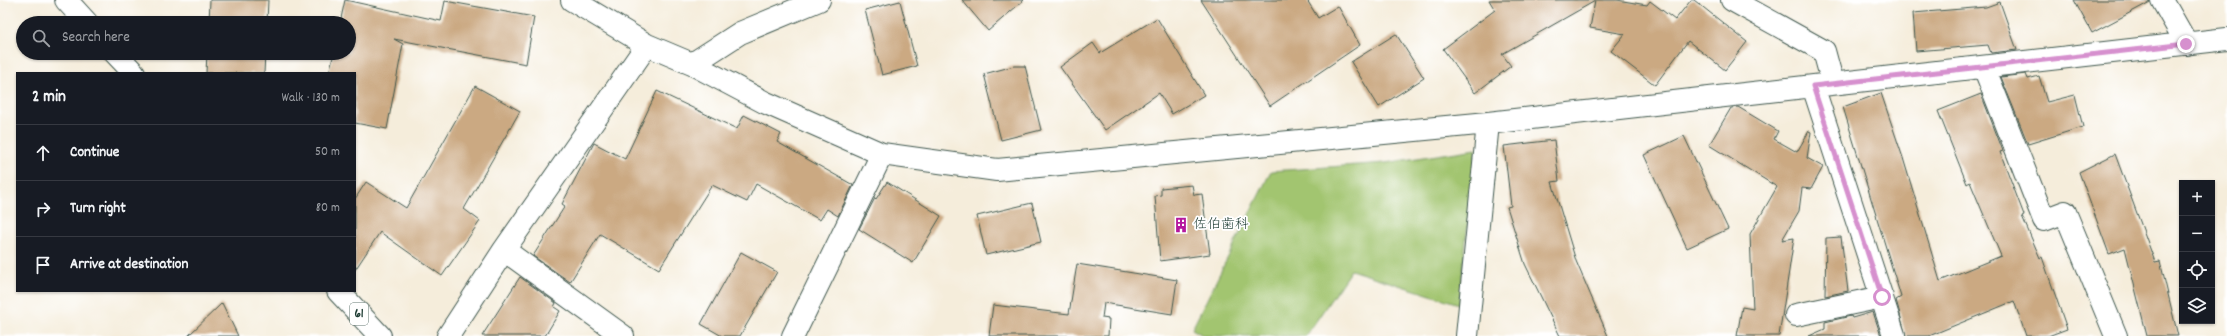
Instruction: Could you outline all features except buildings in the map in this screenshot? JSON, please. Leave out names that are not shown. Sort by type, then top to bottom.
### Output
[{"type":"street","points":[[66,0],[81,16]]},
{"type":"street","points":[[572,0],[647,45],[692,64],[764,102],[882,154],[997,170],[1488,123],[2227,39]]},
{"type":"street","points":[[692,64],[740,33],[819,0]]},
{"type":"street","points":[[1732,0],[1824,51],[1823,85],[1894,335]]},
{"type":"street","points":[[2162,0],[2186,44]]},
{"type":"street","points":[[448,336],[504,250],[647,45]]},
{"type":"street","points":[[122,60],[133,72]]},
{"type":"street","points":[[1984,67],[2044,220],[2065,212],[2116,336]]},
{"type":"street","points":[[1467,336],[1488,123]]},
{"type":"street","points":[[793,336],[882,154]]},
{"type":"street","points":[[504,250],[623,336]]},
{"type":"street","name":"61","points":[[339,292],[380,336]]},
{"type":"street","points":[[1796,315],[1882,297]]},
{"type":"green space","points":[[1476,149],[1459,304],[1351,270],[1306,336],[1204,336],[1192,329],[1271,171],[1385,163]]},
{"type":"place","name":"佐伯歯科","points":[[1181,225]]},
{"type":"route","points":[[1882,297],[1813,86],[2186,44]]}]
